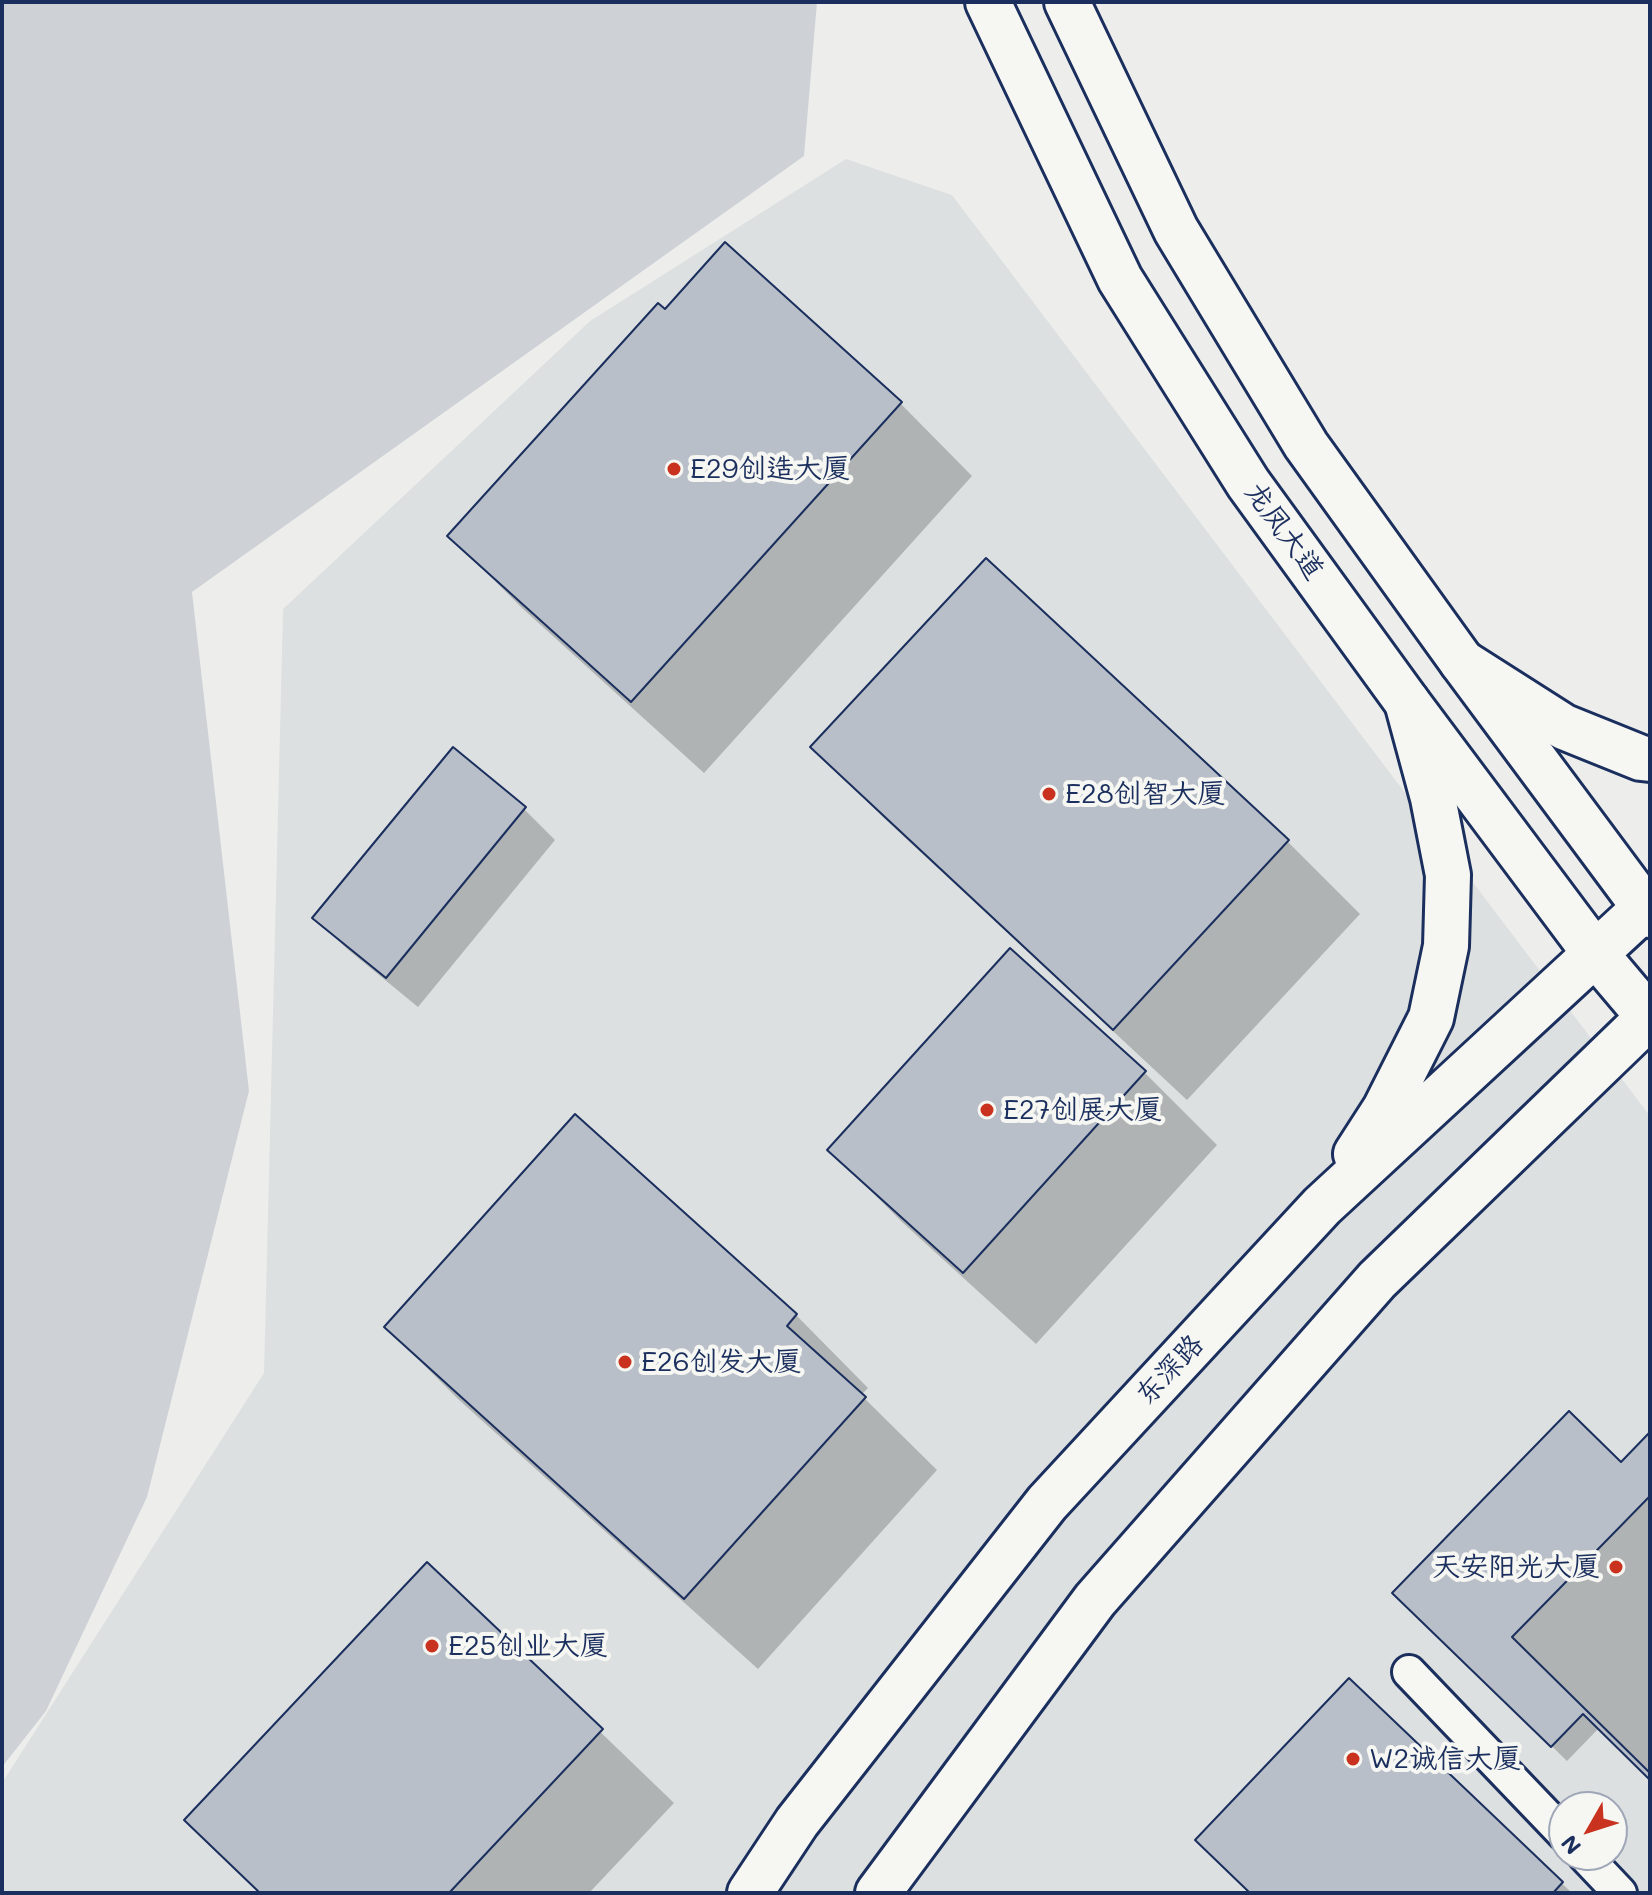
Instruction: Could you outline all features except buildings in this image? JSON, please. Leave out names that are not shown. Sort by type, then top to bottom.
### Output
[{"type":"main road","name":"龙凤大道","points":[[988,2],[1120,279],[1248,483],[1594,952],[1650,1016]]},
{"type":"main road","points":[[1067,2],[1176,230],[1306,445],[1462,662],[1648,908]]},
{"type":"main road","points":[[1462,662],[1564,727],[1650,759]]},
{"type":"main road","points":[[1322,1206],[1385,1109],[1431,1018],[1446,946],[1448,875],[1433,798],[1407,702]]},
{"type":"main road","name":"东深路","points":[[750,1893],[797,1822],[1047,1503],[1322,1206],[1594,952],[1648,908]]},
{"type":"main road","points":[[878,1893],[1095,1600],[1377,1280],[1650,1016]]},
{"type":"street","points":[[1409,1672],[1548,1817]]},
{"type":"street","points":[[1599,1871],[1620,1893]]},
{"type":"shaded area","points":[[2,2],[817,2],[804,156],[192,592],[249,1091],[147,1497],[46,1711],[2,1767]]},
{"type":"shaded area","points":[[846,159],[952,195],[1650,1116],[1650,1893],[2,1893],[2,1783],[264,1373],[283,609],[590,321]]},
{"type":"place","name":"E29创造大厦","points":[[674,469]]},
{"type":"place","name":"E28创智大厦","points":[[1049,794]]},
{"type":"place","name":"E27创展大厦","points":[[987,1110]]},
{"type":"place","name":"E26创发大厦","points":[[625,1362]]},
{"type":"place","name":"天安阳光大厦","points":[[1616,1567]]},
{"type":"place","name":"E25创业大厦","points":[[432,1646]]},
{"type":"place","name":"W2诚信大厦","points":[[1353,1759]]}]
